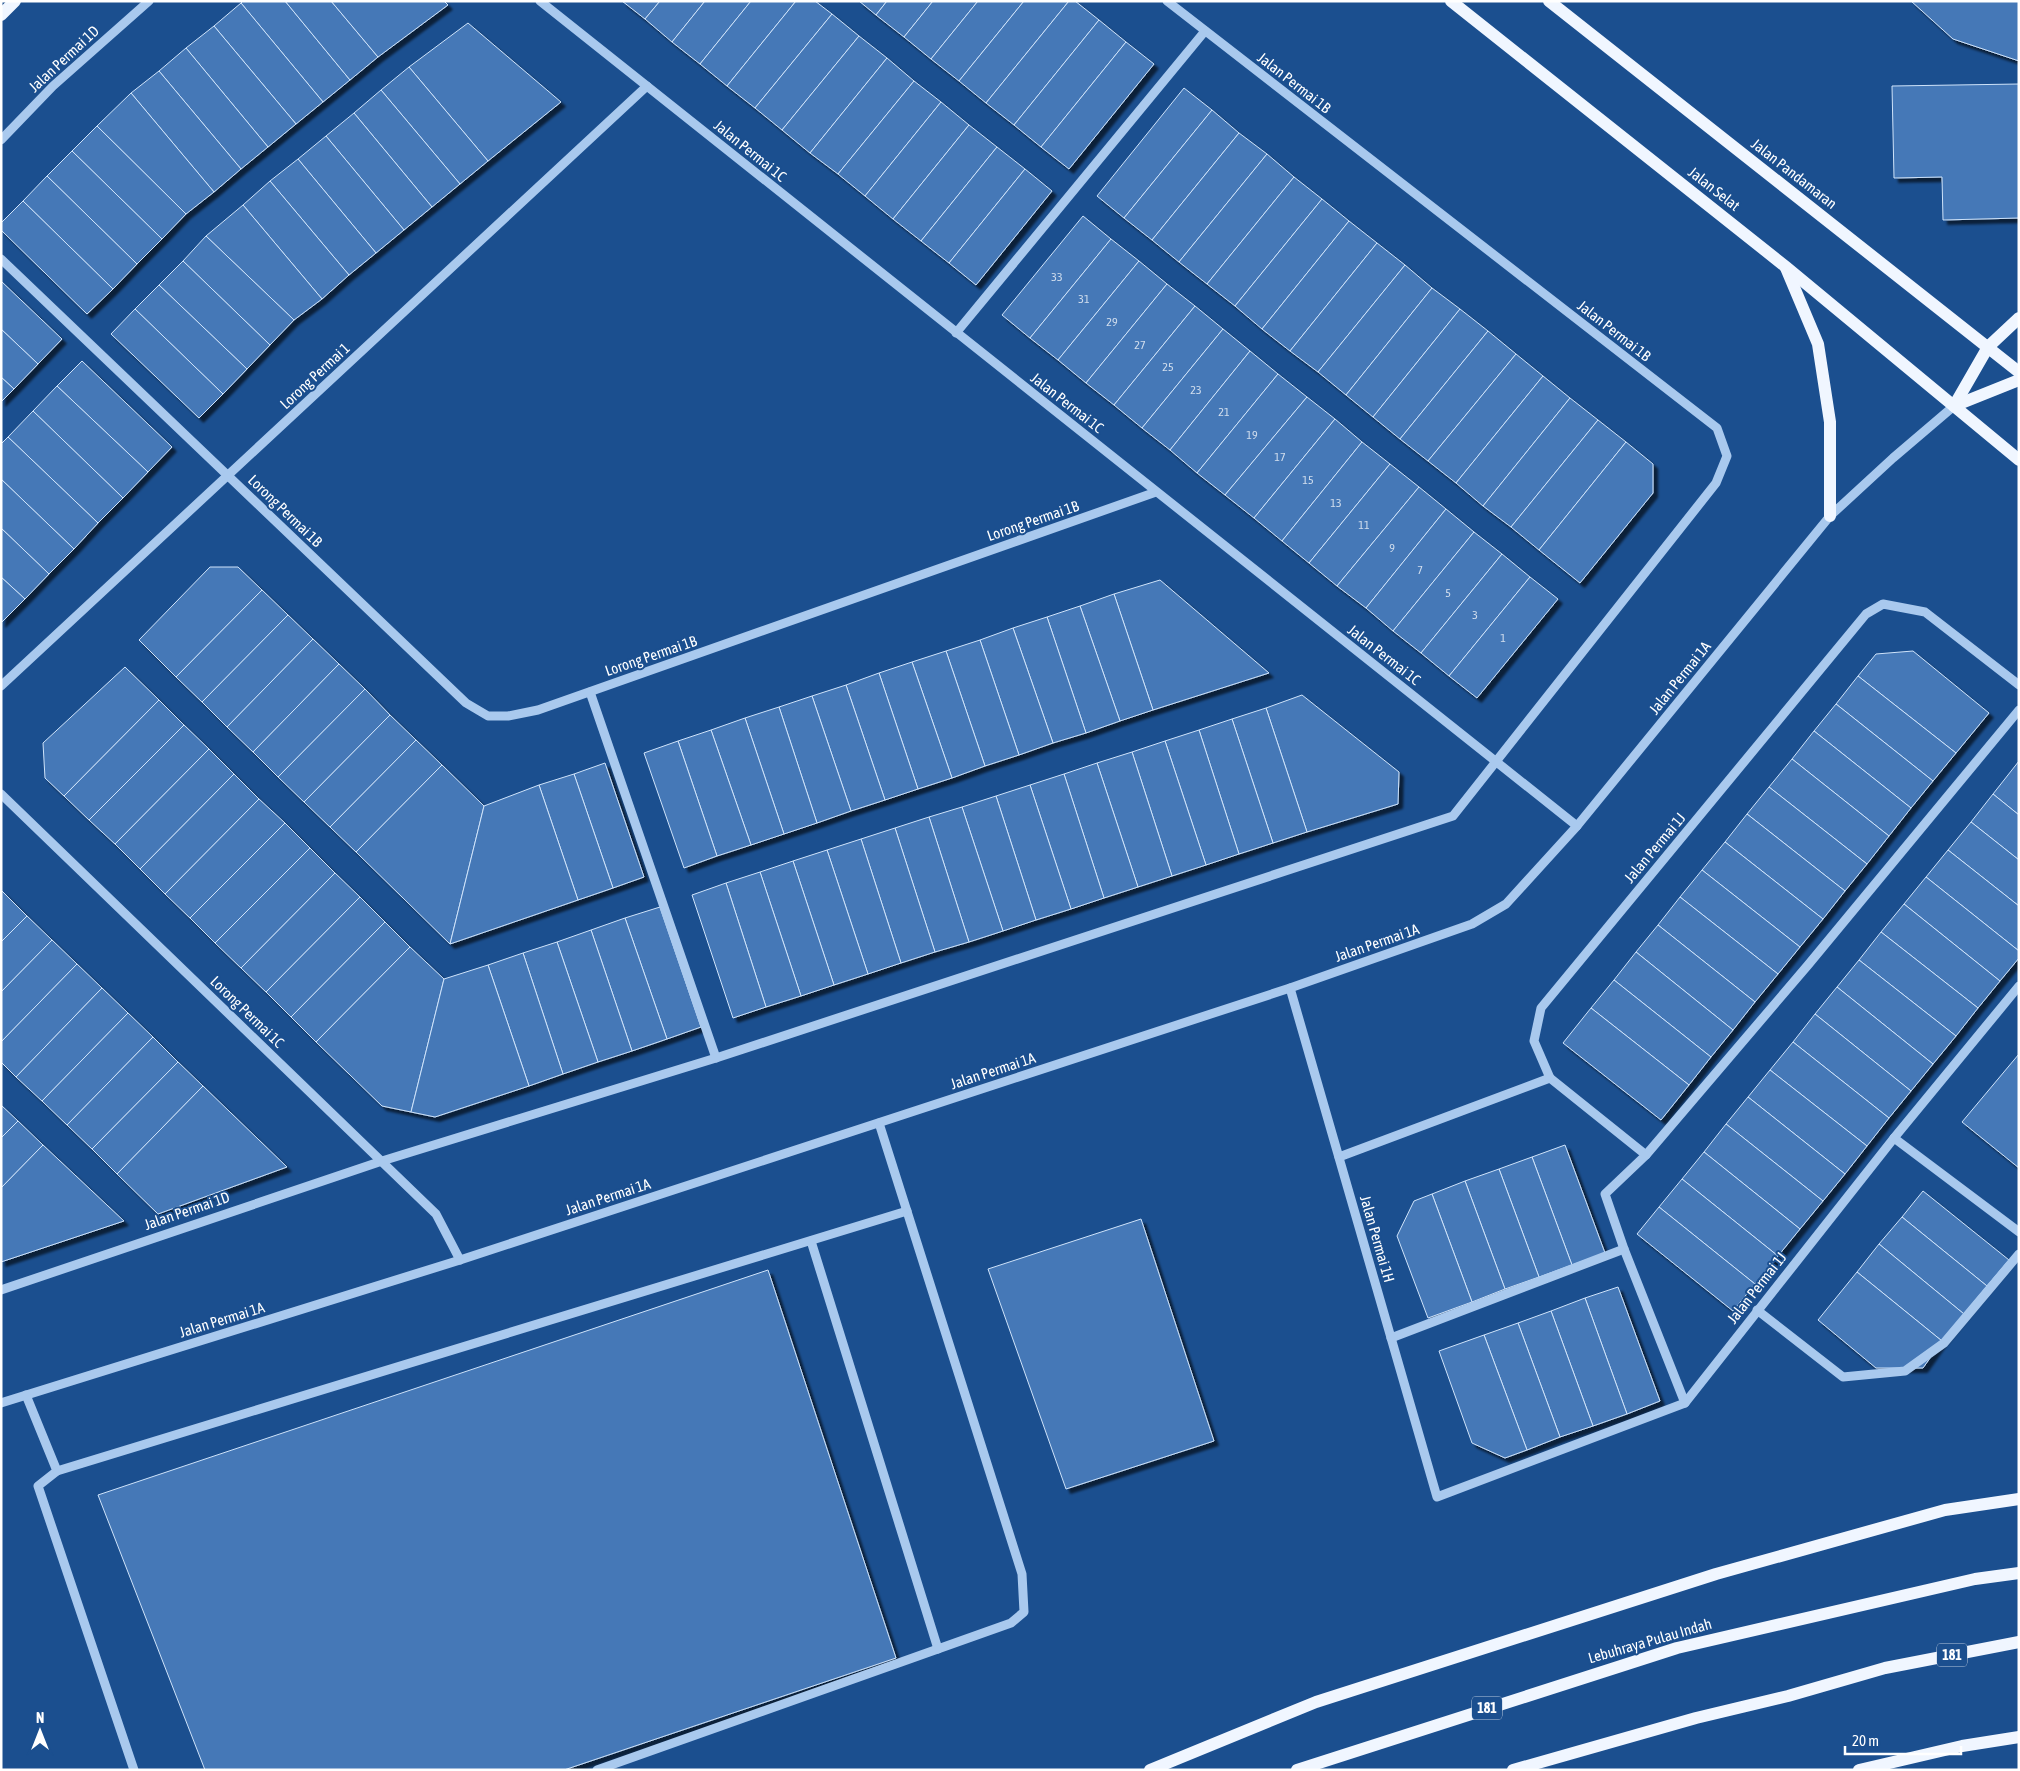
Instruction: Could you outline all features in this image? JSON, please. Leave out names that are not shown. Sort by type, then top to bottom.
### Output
[{"type":"main road","points":[[1,15],[15,1]]},
{"type":"main road","name":"Jalan Selat","points":[[1451,1],[1786,267],[1954,406]]},
{"type":"main road","name":"Jalan Pandamaran","points":[[1549,1],[2019,372]]},
{"type":"main road","points":[[1786,267],[1818,344],[1830,422],[1830,516]]},
{"type":"main road","points":[[1954,406],[1988,347],[2019,318]]},
{"type":"main road","points":[[1954,406],[2019,380]]},
{"type":"main road","points":[[1954,406],[2019,460]]},
{"type":"main road","points":[[1150,1770],[1316,1702],[1716,1574],[1945,1510],[2019,1498]]},
{"type":"main road","name":"Lebuhraya Pulau Indah","points":[[1297,1770],[1677,1648],[1975,1579],[2019,1573]]},
{"type":"main road","name":"181","points":[[1513,1770],[1885,1668],[2019,1642]]},
{"type":"main road","points":[[1858,1770],[1962,1746],[2019,1737]]},
{"type":"street","name":"Jalan Permai 1D","points":[[1,140],[53,86],[149,1]]},
{"type":"street","name":"Jalan Permai 1C","points":[[540,1],[1577,826]]},
{"type":"street","name":"Jalan Permai 1B","points":[[1167,1],[1717,428],[1727,456],[1716,483],[1497,763]]},
{"type":"street","points":[[956,333],[1205,31]]},
{"type":"street","name":"Lorong Permai 1","points":[[1,686],[647,86]]},
{"type":"street","name":"Lorong Permai 1B","points":[[1,259],[466,703],[488,716],[508,716],[538,710],[1156,492]]},
{"type":"street","name":"Jalan Permai 1A","points":[[1,1403],[460,1260],[1290,988],[1472,924],[1506,904],[1577,826],[1830,516],[1893,458],[1954,406]]},
{"type":"street","name":"Jalan Permai 1J","points":[[1550,1078],[1534,1041],[1541,1008],[1866,614],[1883,604],[1925,612],[2019,685]]},
{"type":"street","points":[[590,692],[716,1058]]},
{"type":"street","points":[[1685,1403],[1624,1249],[1605,1194],[1646,1155],[1808,965],[2019,710]]},
{"type":"street","points":[[382,1161],[716,1058],[1453,816],[1497,763]]},
{"type":"street","name":"Lorong Permai 1C","points":[[1,794],[436,1214],[460,1260]]},
{"type":"street","name":"Jalan Permai 1J","points":[[1685,1403],[1894,1138],[2019,986]]},
{"type":"street","name":"Jalan Permai 1H","points":[[1290,988],[1437,1497],[1685,1403]]},
{"type":"street","points":[[1339,1157],[1550,1078],[1646,1155]]},
{"type":"street","points":[[597,1770],[1011,1622],[1024,1612],[1022,1574],[879,1123]]},
{"type":"street","points":[[1894,1138],[2019,1232]]},
{"type":"street","name":"Jalan Permai 1D","points":[[1,1290],[382,1161]]},
{"type":"street","points":[[134,1770],[38,1486],[57,1471],[907,1211]]},
{"type":"street","points":[[811,1240],[938,1649]]},
{"type":"street","points":[[1391,1338],[1624,1249]]},
{"type":"street","points":[[1757,1310],[1843,1377],[1905,1371],[1944,1344],[2019,1254]]},
{"type":"street","points":[[26,1395],[57,1471]]},
{"type":"building","points":[[243,1],[285,1],[350,80],[323,102],[241,3]]},
{"type":"building","points":[[285,1],[331,1],[378,57],[350,80]]},
{"type":"building","points":[[331,1],[444,1],[448,5],[378,57]]},
{"type":"building","points":[[622,1],[660,1],[645,19]]},
{"type":"building","points":[[660,1],[705,1],[672,42],[645,19]]},
{"type":"building","points":[[705,1],[751,1],[700,64],[672,42]]},
{"type":"building","points":[[751,1],[796,1],[727,86],[700,64]]},
{"type":"building","points":[[796,1],[815,1],[832,14],[755,108],[727,86]]},
{"type":"building","points":[[859,1],[887,1],[876,15]]},
{"type":"building","points":[[887,1],[933,1],[904,37],[876,15]]},
{"type":"building","points":[[933,1],[978,1],[931,59],[904,37]]},
{"type":"building","points":[[978,1],[1024,1],[959,81],[931,59]]},
{"type":"building","points":[[1024,1],[1069,1],[986,103],[959,81]]},
{"type":"building","points":[[1069,1],[1075,1],[1099,20],[1014,125],[986,103]]},
{"type":"building","points":[[1911,1],[2019,1],[2019,61],[1953,39]]},
{"type":"building","points":[[241,3],[323,102],[296,124],[214,26]]},
{"type":"building","points":[[832,14],[859,36],[782,130],[755,108]]},
{"type":"building","points":[[1099,20],[1126,42],[1041,147],[1014,125]]},
{"type":"building","points":[[468,23],[561,102],[488,161],[409,67]]},
{"type":"building","points":[[214,26],[296,124],[268,147],[186,48]]},
{"type":"building","points":[[859,36],[887,58],[810,153],[782,130]]},
{"type":"building","points":[[1126,42],[1154,64],[1069,169],[1041,147]]},
{"type":"building","points":[[186,48],[268,147],[241,169],[159,71]]},
{"type":"building","points":[[887,58],[914,81],[838,174],[810,153]]},
{"type":"building","points":[[409,67],[488,161],[460,184],[381,90]]},
{"type":"building","points":[[159,71],[241,169],[214,192],[131,93]]},
{"type":"building","points":[[914,81],[941,102],[865,196],[838,174]]},
{"type":"building","points":[[2019,84],[2019,218],[1943,220],[1942,177],[1894,178],[1892,86]]},
{"type":"building","points":[[1184,88],[1212,110],[1124,218],[1097,196]]},
{"type":"building","points":[[381,90],[460,184],[432,207],[354,113]]},
{"type":"building","points":[[131,93],[214,192],[186,214],[97,126]]},
{"type":"building","points":[[941,102],[969,125],[893,219],[865,196]]},
{"type":"building","points":[[1212,110],[1239,133],[1152,240],[1124,218]]},
{"type":"building","points":[[354,113],[432,207],[404,230],[326,136]]},
{"type":"building","points":[[969,125],[997,147],[921,241],[893,219]]},
{"type":"building","points":[[97,126],[186,214],[162,239],[72,151]]},
{"type":"building","points":[[1239,133],[1267,154],[1179,262],[1152,240]]},
{"type":"building","points":[[326,136],[404,230],[376,253],[298,159]]},
{"type":"building","points":[[997,147],[1025,169],[949,263],[921,241]]},
{"type":"building","points":[[72,151],[162,239],[137,264],[47,176]]},
{"type":"building","points":[[1267,154],[1294,177],[1207,284],[1179,262]]},
{"type":"building","points":[[298,159],[376,253],[349,275],[270,181]]},
{"type":"building","points":[[1025,169],[1052,191],[976,285],[949,263]]},
{"type":"building","points":[[47,176],[137,264],[113,289],[23,201]]},
{"type":"building","points":[[1294,177],[1322,199],[1235,306],[1207,284]]},
{"type":"building","points":[[270,181],[349,275],[322,299],[243,205]]},
{"type":"building","points":[[1322,199],[1349,221],[1262,329],[1235,306]]},
{"type":"building","points":[[23,201],[113,289],[87,314],[1,230],[1,223]]},
{"type":"building","points":[[243,205],[322,299],[294,320],[206,236]]},
{"type":"building","points":[[1083,216],[1111,239],[1030,338],[1002,315]]},
{"type":"building","points":[[1349,221],[1377,243],[1290,351],[1262,329]]},
{"type":"building","points":[[206,236],[294,320],[270,345],[183,261]]},
{"type":"building","points":[[1111,239],[1139,261],[1058,360],[1030,338]]},
{"type":"building","points":[[1377,243],[1405,265],[1318,372],[1290,351]]},
{"type":"building","points":[[183,261],[270,345],[247,369],[159,285]]},
{"type":"building","points":[[1139,261],[1167,284],[1086,383],[1058,360]]},
{"type":"building","points":[[1405,265],[1432,288],[1346,395],[1318,372]]},
{"type":"building","points":[[1,281],[62,339],[38,364],[1,329]]},
{"type":"building","points":[[1167,284],[1195,306],[1114,405],[1086,383]]},
{"type":"building","points":[[159,285],[247,369],[223,394],[135,309]]},
{"type":"building","points":[[1432,288],[1460,309],[1373,417],[1346,395]]},
{"type":"building","points":[[1195,306],[1223,329],[1142,428],[1114,405]]},
{"type":"building","points":[[135,309],[223,394],[199,418],[111,334]]},
{"type":"building","points":[[1460,309],[1488,331],[1400,439],[1373,417]]},
{"type":"building","points":[[1,329],[38,364],[14,389],[1,377]]},
{"type":"building","points":[[1223,329],[1250,351],[1170,450],[1142,428]]},
{"type":"building","points":[[1488,331],[1516,354],[1428,461],[1400,439]]},
{"type":"building","points":[[1250,351],[1278,374],[1197,473],[1170,450]]},
{"type":"building","points":[[1516,354],[1543,376],[1456,483],[1428,461]]},
{"type":"building","points":[[82,361],[172,447],[148,472],[57,386]]},
{"type":"building","points":[[1278,374],[1307,397],[1225,495],[1197,473]]},
{"type":"building","points":[[1543,376],[1570,398],[1483,506],[1456,483]]},
{"type":"building","points":[[1,377],[14,389],[1,402]]},
{"type":"building","points":[[57,386],[148,472],[123,498],[33,411]]},
{"type":"building","points":[[1307,397],[1335,419],[1254,518],[1225,495]]},
{"type":"building","points":[[1570,398],[1598,420],[1511,527],[1483,506]]},
{"type":"building","points":[[33,411],[123,498],[98,523],[8,437]]},
{"type":"building","points":[[1335,419],[1362,442],[1282,541],[1254,518]]},
{"type":"building","points":[[1598,420],[1626,442],[1539,550],[1511,527]]},
{"type":"building","points":[[8,437],[98,523],[74,549],[1,479],[1,444]]},
{"type":"building","points":[[1362,442],[1390,464],[1309,563],[1282,541]]},
{"type":"building","points":[[1626,442],[1653,464],[1653,493],[1580,583],[1539,550]]},
{"type":"building","points":[[1390,464],[1419,487],[1337,586],[1309,563]]},
{"type":"building","points":[[1,479],[74,549],[49,574],[1,528]]},
{"type":"building","points":[[1419,487],[1446,509],[1366,608],[1337,586]]},
{"type":"building","points":[[1446,509],[1474,532],[1393,631],[1366,608]]},
{"type":"building","points":[[1,528],[49,574],[25,599],[1,577]]},
{"type":"building","points":[[1474,532],[1502,554],[1421,653],[1393,631]]},
{"type":"building","points":[[1502,554],[1530,577],[1449,676],[1421,653]]},
{"type":"building","points":[[210,567],[238,567],[262,590],[176,677],[139,640]]},
{"type":"building","points":[[1,577],[25,599],[1,623]]},
{"type":"building","points":[[1530,577],[1558,599],[1477,698],[1449,676]]},
{"type":"building","points":[[1160,580],[1269,673],[1153,710],[1114,594]]},
{"type":"building","points":[[262,590],[288,615],[202,702],[176,677]]},
{"type":"building","points":[[1114,594],[1153,710],[1120,721],[1080,606]]},
{"type":"building","points":[[1080,606],[1120,721],[1086,733],[1047,617]]},
{"type":"building","points":[[288,615],[313,639],[227,727],[202,702]]},
{"type":"building","points":[[1047,617],[1086,733],[1053,743],[1013,628]]},
{"type":"building","points":[[1013,628],[1053,743],[1019,755],[980,640]]},
{"type":"building","points":[[313,639],[339,664],[253,752],[227,727]]},
{"type":"building","points":[[980,640],[1019,755],[985,766],[946,651]]},
{"type":"building","points":[[946,651],[985,766],[952,778],[912,662]]},
{"type":"building","points":[[1913,651],[1989,713],[1956,753],[1858,676],[1876,654]]},
{"type":"building","points":[[912,662],[952,778],[918,789],[879,673]]},
{"type":"building","points":[[339,664],[365,689],[278,777],[253,752]]},
{"type":"building","points":[[125,667],[159,700],[64,796],[45,778],[43,743]]},
{"type":"building","points":[[879,673],[918,789],[885,800],[846,685]]},
{"type":"building","points":[[1858,676],[1956,753],[1933,781],[1836,704]]},
{"type":"building","points":[[846,685],[885,800],[851,811],[812,696]]},
{"type":"building","points":[[365,689],[390,715],[304,802],[278,777]]},
{"type":"building","points":[[1302,695],[1399,772],[1398,804],[1307,832],[1266,708]]},
{"type":"building","points":[[812,696],[851,811],[817,823],[779,707]]},
{"type":"building","points":[[159,700],[184,725],[89,820],[64,796]]},
{"type":"building","points":[[1836,704],[1933,781],[1911,808],[1814,731]]},
{"type":"building","points":[[779,707],[817,823],[784,834],[745,718]]},
{"type":"building","points":[[1266,708],[1307,832],[1273,843],[1232,719]]},
{"type":"building","points":[[390,715],[416,740],[330,827],[304,802]]},
{"type":"building","points":[[745,718],[784,834],[751,845],[711,730]]},
{"type":"building","points":[[1232,719],[1273,843],[1239,854],[1199,730]]},
{"type":"building","points":[[184,725],[209,749],[115,844],[89,820]]},
{"type":"building","points":[[711,730],[751,845],[717,856],[678,741]]},
{"type":"building","points":[[1199,730],[1239,854],[1206,865],[1165,741]]},
{"type":"building","points":[[1814,731],[1911,808],[1889,836],[1792,759]]},
{"type":"building","points":[[416,740],[442,765],[356,852],[330,827]]},
{"type":"building","points":[[678,741],[717,856],[684,868],[644,753]]},
{"type":"building","points":[[1165,741],[1206,865],[1172,876],[1132,752]]},
{"type":"building","points":[[209,749],[234,774],[140,869],[115,844]]},
{"type":"building","points":[[1132,752],[1172,876],[1138,887],[1097,763]]},
{"type":"building","points":[[1792,759],[1889,836],[1867,864],[1769,787]]},
{"type":"building","points":[[2019,761],[2019,815],[1993,794]]},
{"type":"building","points":[[605,763],[644,877],[613,888],[574,774]]},
{"type":"building","points":[[1097,763],[1138,887],[1104,898],[1064,774]]},
{"type":"building","points":[[442,765],[484,806],[450,944],[356,852]]},
{"type":"building","points":[[234,774],[259,799],[165,894],[140,869]]},
{"type":"building","points":[[574,774],[613,888],[578,900],[539,785]]},
{"type":"building","points":[[1064,774],[1104,898],[1071,909],[1030,785]]},
{"type":"building","points":[[539,785],[578,900],[450,944],[484,806]]},
{"type":"building","points":[[1030,785],[1071,909],[1036,920],[996,796]]},
{"type":"building","points":[[1769,787],[1867,864],[1845,891],[1747,814]]},
{"type":"building","points":[[1993,794],[2019,815],[2019,860],[1971,822]]},
{"type":"building","points":[[996,796],[1036,920],[1003,931],[962,807]]},
{"type":"building","points":[[259,799],[285,823],[190,918],[165,894]]},
{"type":"building","points":[[962,807],[1003,931],[969,942],[929,817]]},
{"type":"building","points":[[1747,814],[1845,891],[1823,919],[1725,842]]},
{"type":"building","points":[[929,817],[969,942],[935,952],[895,828]]},
{"type":"building","points":[[1971,822],[2019,860],[2019,906],[1948,850]]},
{"type":"building","points":[[285,823],[310,848],[215,943],[190,918]]},
{"type":"building","points":[[895,828],[935,952],[901,963],[861,839]]},
{"type":"building","points":[[861,839],[901,963],[868,974],[827,850]]},
{"type":"building","points":[[1725,842],[1823,919],[1800,947],[1702,870]]},
{"type":"building","points":[[310,848],[335,873],[241,968],[215,943]]},
{"type":"building","points":[[827,850],[868,974],[834,985],[793,861]]},
{"type":"building","points":[[1948,850],[2019,906],[2019,951],[1926,877]]},
{"type":"building","points":[[793,861],[834,985],[801,996],[760,872]]},
{"type":"building","points":[[1702,870],[1800,947],[1778,974],[1680,897]]},
{"type":"building","points":[[760,872],[801,996],[766,1007],[726,883]]},
{"type":"building","points":[[335,873],[360,897],[266,992],[241,968]]},
{"type":"building","points":[[1926,877],[2019,951],[2019,958],[2000,981],[1904,904]]},
{"type":"building","points":[[726,883],[766,1007],[733,1018],[692,895]]},
{"type":"building","points":[[1,892],[27,916],[1,942]]},
{"type":"building","points":[[360,897],[385,922],[291,1017],[266,992]]},
{"type":"building","points":[[1680,897],[1778,974],[1755,1002],[1658,925]]},
{"type":"building","points":[[1904,904],[2000,981],[1978,1008],[1881,932]]},
{"type":"building","points":[[660,907],[701,1027],[667,1039],[625,918]]},
{"type":"building","points":[[27,916],[52,940],[1,992],[1,942]]},
{"type":"building","points":[[625,918],[667,1039],[632,1051],[591,930]]},
{"type":"building","points":[[385,922],[410,947],[316,1042],[291,1017]]},
{"type":"building","points":[[1658,925],[1755,1002],[1733,1030],[1636,952]]},
{"type":"building","points":[[591,930],[632,1051],[598,1062],[557,942]]},
{"type":"building","points":[[1881,932],[1978,1008],[1956,1036],[1859,960]]},
{"type":"building","points":[[52,940],[77,964],[1,1042],[1,992]]},
{"type":"building","points":[[557,942],[598,1062],[563,1074],[523,953]]},
{"type":"building","points":[[410,947],[444,979],[411,1112],[382,1106],[316,1042]]},
{"type":"building","points":[[1636,952],[1733,1030],[1711,1057],[1614,980]]},
{"type":"building","points":[[523,953],[563,1074],[529,1086],[488,965]]},
{"type":"building","points":[[1859,960],[1956,1036],[1933,1064],[1837,987]]},
{"type":"building","points":[[77,964],[102,988],[16,1077],[1,1062],[1,1042]]},
{"type":"building","points":[[488,965],[529,1086],[435,1117],[411,1112],[444,979]]},
{"type":"building","points":[[1614,980],[1711,1057],[1689,1085],[1591,1008]]},
{"type":"building","points":[[1837,987],[1933,1064],[1911,1091],[1815,1014]]},
{"type":"building","points":[[102,988],[128,1013],[42,1101],[16,1077]]},
{"type":"building","points":[[1591,1008],[1689,1085],[1661,1120],[1563,1043]]},
{"type":"building","points":[[128,1013],[153,1037],[67,1125],[42,1101]]},
{"type":"building","points":[[1815,1014],[1911,1091],[1889,1118],[1793,1042]]},
{"type":"building","points":[[153,1037],[178,1062],[92,1149],[67,1125]]},
{"type":"building","points":[[1793,1042],[1889,1118],[1867,1146],[1770,1070]]},
{"type":"building","points":[[2019,1054],[2019,1168],[1962,1122]]},
{"type":"building","points":[[178,1062],[203,1086],[117,1174],[92,1149]]},
{"type":"building","points":[[1770,1070],[1867,1146],[1845,1174],[1748,1097]]},
{"type":"building","points":[[203,1086],[287,1167],[158,1214],[117,1174]]},
{"type":"building","points":[[1748,1097],[1845,1174],[1823,1201],[1726,1124]]},
{"type":"building","points":[[1,1105],[18,1121],[1,1138]]},
{"type":"building","points":[[18,1121],[43,1145],[1,1188],[1,1138]]},
{"type":"building","points":[[1726,1124],[1823,1201],[1800,1229],[1704,1152]]},
{"type":"building","points":[[43,1145],[124,1221],[1,1262],[1,1188]]},
{"type":"building","points":[[1565,1145],[1605,1253],[1572,1265],[1532,1157]]},
{"type":"building","points":[[1704,1152],[1800,1229],[1778,1256],[1682,1179]]},
{"type":"building","points":[[1532,1157],[1572,1265],[1539,1277],[1499,1169]]},
{"type":"building","points":[[1499,1169],[1539,1277],[1505,1289],[1465,1181]]},
{"type":"building","points":[[1682,1179],[1778,1256],[1755,1284],[1659,1207]]},
{"type":"building","points":[[1465,1181],[1505,1289],[1472,1302],[1432,1194]]},
{"type":"building","points":[[1923,1191],[2009,1260],[1987,1286],[1902,1217]]},
{"type":"building","points":[[1432,1194],[1472,1302],[1428,1318],[1397,1236],[1414,1201]]},
{"type":"building","points":[[1659,1207],[1755,1284],[1733,1311],[1637,1234]]},
{"type":"building","points":[[1902,1217],[1987,1286],[1964,1314],[1879,1244]]},
{"type":"building","points":[[1141,1219],[1214,1441],[1066,1489],[988,1269]]},
{"type":"building","points":[[1879,1244],[1964,1314],[1942,1341],[1857,1272]]},
{"type":"building","points":[[768,1270],[896,1658],[564,1770],[205,1770],[98,1495]]},
{"type":"building","points":[[1857,1272],[1942,1341],[1923,1368],[1876,1368],[1818,1320]]},
{"type":"building","points":[[1618,1287],[1660,1401],[1627,1414],[1585,1298]]},
{"type":"building","points":[[1585,1298],[1627,1414],[1593,1426],[1551,1311]]},
{"type":"building","points":[[1551,1311],[1593,1426],[1560,1437],[1518,1323]]},
{"type":"building","points":[[1518,1323],[1560,1437],[1527,1450],[1484,1335]]},
{"type":"building","points":[[1484,1335],[1527,1450],[1505,1458],[1472,1443],[1439,1351]]}]
